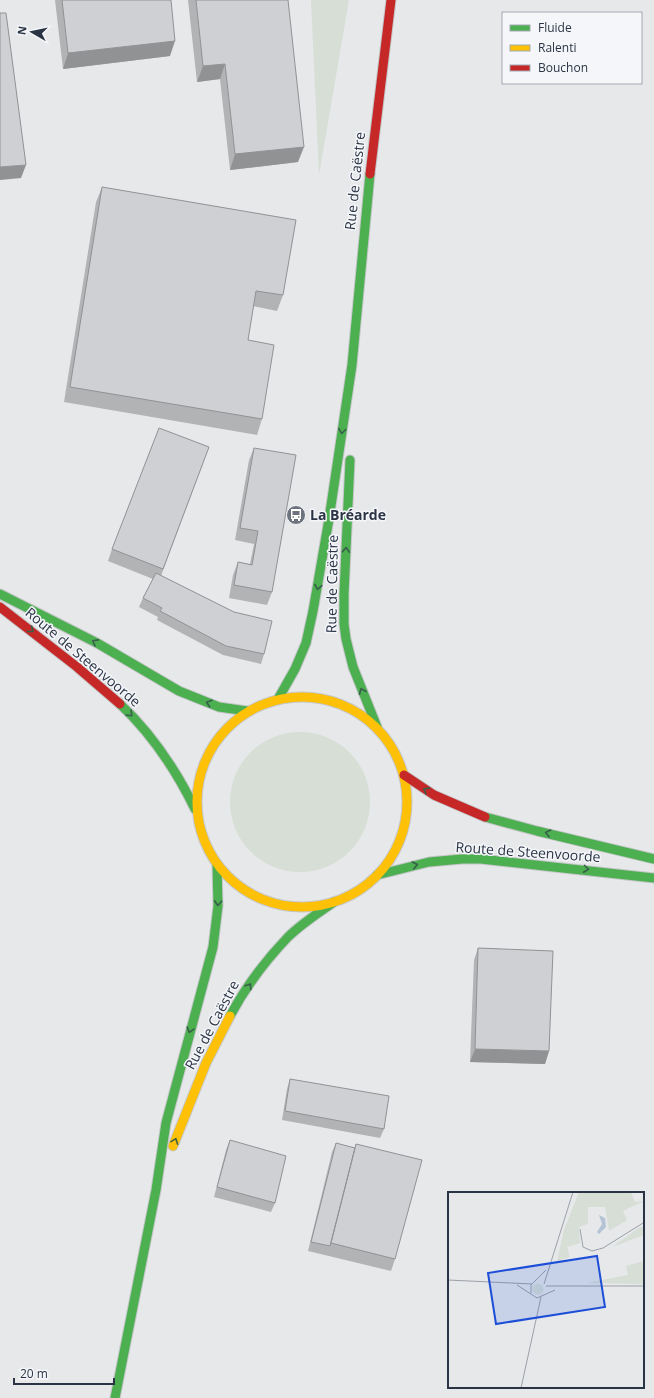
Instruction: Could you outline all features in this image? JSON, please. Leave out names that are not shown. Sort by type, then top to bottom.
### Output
[{"type":"main road","name":"Rue de Caëstre","points":[[278,699],[301,656],[310,627],[329,519],[352,365],[368,189],[382,64],[391,0]]},
{"type":"main road","name":"Rue de Caëstre","points":[[350,435],[352,365]]},
{"type":"main road","name":"Rue de Caëstre","points":[[350,450],[344,624],[346,639],[354,667],[377,727]]},
{"type":"main road","name":"Route de Steenvoorde","points":[[0,594],[80,633],[194,698],[219,707],[247,711]]},
{"type":"main road","name":"Route de Steenvoorde","points":[[0,607],[116,699],[138,722],[173,767],[182,781],[196,812]]},
{"type":"main road","points":[[307,696],[336,701],[362,714],[377,727],[391,745],[401,765],[404,775],[407,794],[405,824],[395,851],[378,875],[357,891],[334,902],[321,906],[295,907],[269,902],[245,891],[230,879],[217,864],[205,845],[196,812],[197,788],[203,765],[207,754],[214,744],[228,726],[247,711],[265,702],[278,699],[307,696]]},
{"type":"main road","name":"Route de Steenvoorde","points":[[404,775],[434,794],[483,816],[536,831],[654,859]]},
{"type":"main road","name":"Route de Steenvoorde","points":[[378,875],[429,862],[481,859],[654,878]]},
{"type":"main road","name":"Rue de Caëstre","points":[[114,1398],[156,1190],[166,1123],[214,939],[219,904],[217,864]]},
{"type":"main road","name":"Rue de Caëstre","points":[[156,1190],[206,1062],[248,986],[262,967],[289,936],[334,902]]},
{"type":"shaded area","points":[[311,0],[349,0],[319,175]]},
{"type":"shaded area","points":[[307,732],[327,737],[339,743],[350,752],[359,763],[365,775],[369,788],[369,816],[365,829],[359,841],[350,852],[339,861],[327,867],[314,871],[293,872],[273,867],[261,861],[250,852],[241,841],[231,816],[230,795],[235,775],[241,763],[250,752],[261,743],[286,733]]},
{"type":"building","points":[[62,0],[171,0],[175,41],[68,53]]},
{"type":"building","points":[[196,0],[288,0],[304,147],[235,154],[225,64],[203,66]]},
{"type":"building","points":[[0,13],[6,13],[26,165],[0,167]]},
{"type":"building","points":[[102,187],[296,220],[283,295],[256,291],[248,340],[274,345],[262,419],[70,387]]},
{"type":"building","points":[[159,428],[209,447],[163,569],[112,549]]},
{"type":"building","points":[[254,448],[296,455],[272,592],[234,585],[238,562],[252,565],[258,531],[240,528]]},
{"type":"building","points":[[156,573],[234,612],[272,621],[264,654],[226,646],[160,611],[162,608],[143,598]]},
{"type":"building","points":[[478,948],[553,951],[549,1051],[475,1049]]},
{"type":"building","points":[[290,1079],[389,1096],[384,1129],[285,1111]]},
{"type":"building","points":[[230,1140],[286,1156],[275,1203],[217,1187]]},
{"type":"building","points":[[336,1143],[355,1148],[330,1246],[311,1242]]},
{"type":"building","points":[[356,1144],[422,1160],[395,1259],[331,1243]]},
{"type":"traffic: fast","points":[[278,699],[295,669],[306,643],[313,611],[329,519],[352,365],[370,174]]},
{"type":"traffic: fast","points":[[350,460],[344,624],[353,667],[377,727]]},
{"type":"traffic: fast","points":[[0,594],[97,643],[179,691],[219,707],[247,711]]},
{"type":"traffic: fast","points":[[120,704],[153,740],[180,780],[195,809]]},
{"type":"traffic: fast","points":[[485,817],[654,859]]},
{"type":"traffic: fast","points":[[377,875],[429,862],[481,859],[654,878]]},
{"type":"traffic: fast","points":[[115,1398],[156,1190],[166,1123],[213,947],[218,906],[217,864]]},
{"type":"traffic: fast","points":[[230,1016],[263,965],[288,937],[334,902]]},
{"type":"traffic: slow","points":[[292,697],[312,697],[333,701],[352,709],[361,714],[377,727],[390,743],[403,771],[407,792],[407,802],[407,812],[403,833],[390,861],[377,877],[361,890],[333,903],[312,907],[292,907],[271,903],[252,895],[235,884],[220,869],[209,852],[201,833],[197,812],[197,792],[201,771],[209,752],[220,735],[235,720],[252,709],[271,701],[292,697]]},
{"type":"traffic: slow","points":[[173,1146],[206,1063],[230,1016]]},
{"type":"traffic: jam","points":[[370,174],[391,0]]},
{"type":"traffic: jam","points":[[0,607],[77,667],[120,704]]},
{"type":"traffic: jam","points":[[404,775],[434,795],[485,817]]},
{"type":"place","name":"La Bréarde","points":[[296,515]]}]
